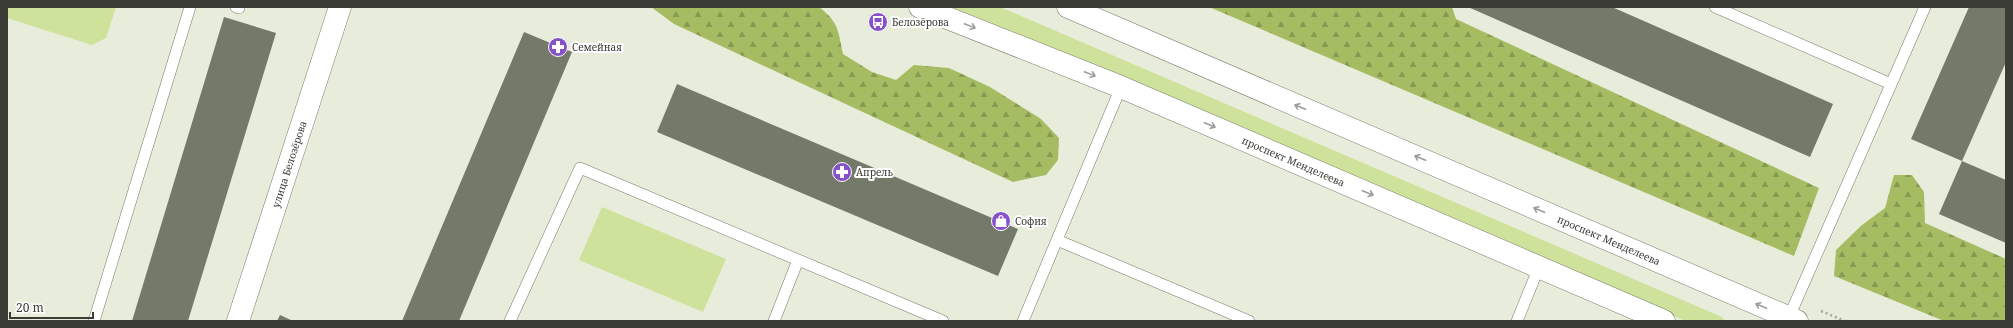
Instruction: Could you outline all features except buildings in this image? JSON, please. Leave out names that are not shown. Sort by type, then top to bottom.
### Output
[{"type":"main road","name":"улица Белозёрова","points":[[238,321],[340,7]]},
{"type":"main road","name":"проспект Менделеева","points":[[920,7],[1121,87],[1664,321]]},
{"type":"main road","name":"проспект Менделеева","points":[[1068,7],[1791,320]]},
{"type":"lane","points":[[94,321],[190,7]]},
{"type":"lane","points":[[1715,7],[1891,84]]},
{"type":"lane","points":[[1791,320],[1925,7]]},
{"type":"lane","points":[[1022,321],[1121,87]]},
{"type":"lane","points":[[510,321],[580,168],[943,321]]},
{"type":"lane","points":[[1056,240],[1249,321]]},
{"type":"lane","points":[[774,321],[798,260]]},
{"type":"lane","points":[[1516,321],[1538,267]]},
{"type":"green space","points":[[7,7],[116,7],[106,38],[92,45],[7,18]]},
{"type":"green space","points":[[651,7],[819,7],[826,12],[834,22],[837,28],[843,54],[872,72],[896,80],[914,65],[949,68],[990,87],[1041,119],[1059,138],[1058,160],[1046,175],[1013,182],[674,24]]},
{"type":"green space","points":[[951,7],[1000,7],[1722,317],[1725,321],[1686,321]]},
{"type":"green space","points":[[1209,7],[1452,7],[1456,19],[1819,188],[1794,256]]},
{"type":"green space","points":[[1894,175],[1912,175],[1924,192],[1925,223],[2006,259],[2006,321],[1944,321],[1834,276],[1836,250],[1862,225],[1885,208]]},
{"type":"green space","points":[[602,207],[726,259],[703,312],[579,260]]},
{"type":"place","name":"Белозёрова","points":[[878,22]]},
{"type":"place","name":"Семейная","points":[[558,47]]},
{"type":"place","name":"Апрель","points":[[842,172]]},
{"type":"place","name":"София","points":[[1001,221]]}]
